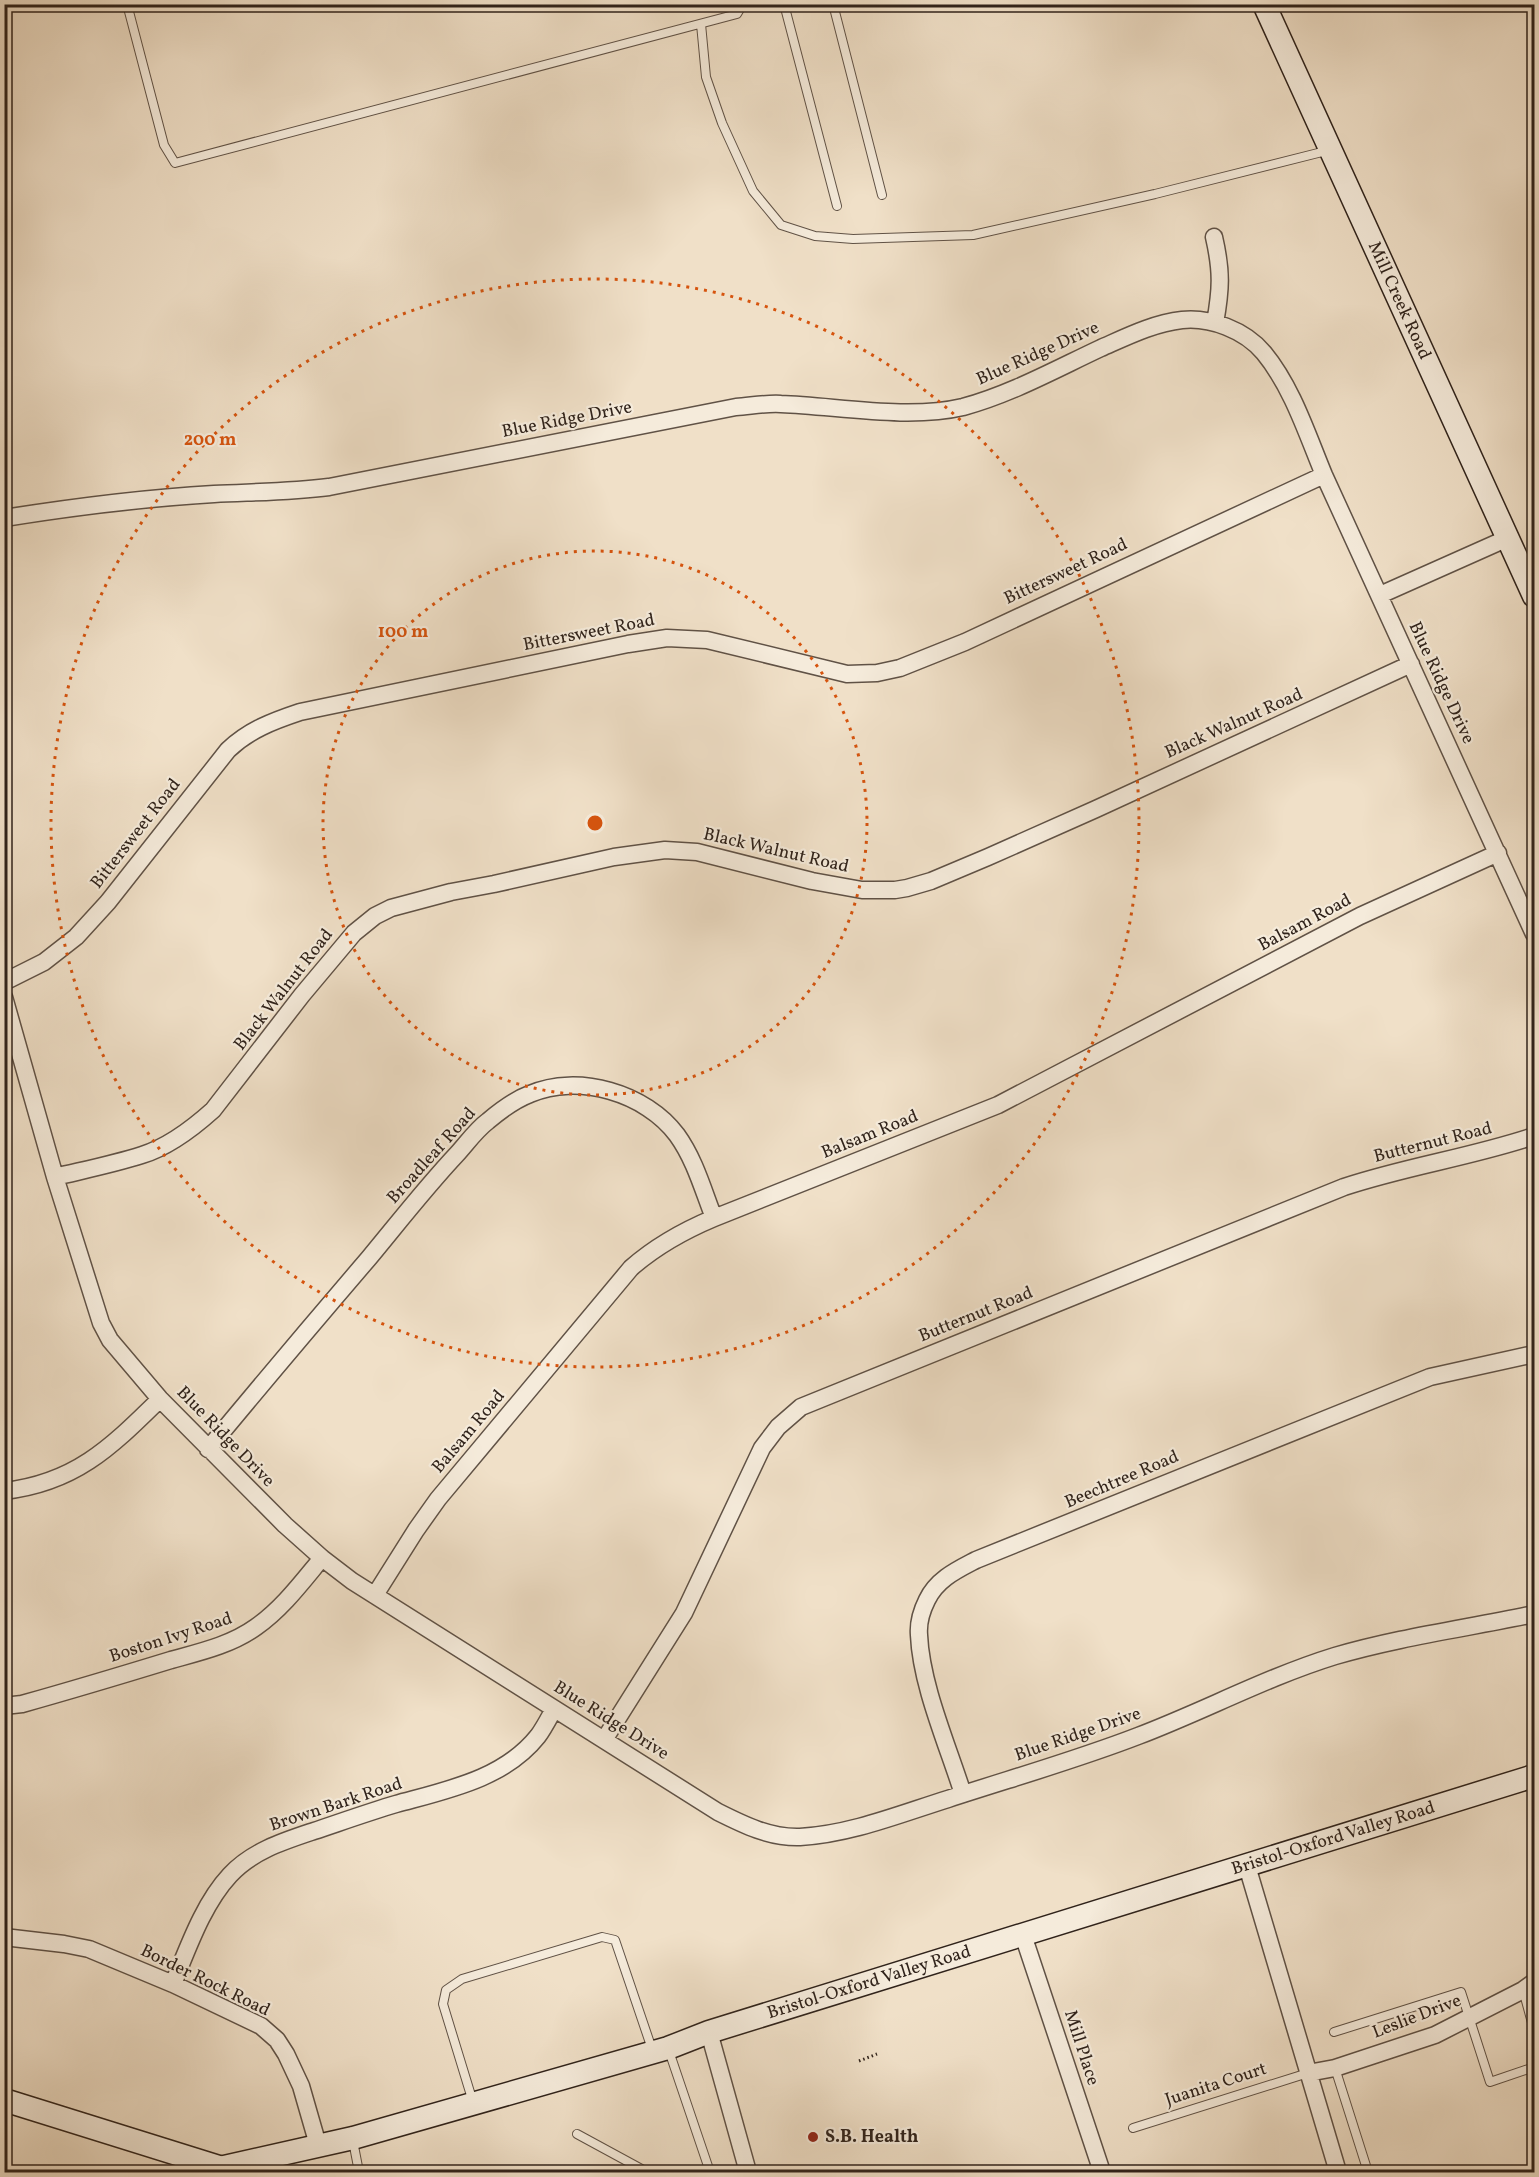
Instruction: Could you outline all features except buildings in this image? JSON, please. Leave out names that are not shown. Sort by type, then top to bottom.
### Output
[{"type":"main road","name":"Mill Creek Road","points":[[1264,4],[1534,596]]},
{"type":"main road","name":"Bristol-Oxford Valley Road","points":[[212,2170],[353,2138],[660,2050],[709,2032],[1534,1776]]},
{"type":"main road","points":[[4,2100],[212,2170]]},
{"type":"street","points":[[1215,237],[1221,267],[1215,323]]},
{"type":"street","name":"Blue Ridge Drive","points":[[4,519],[124,501],[329,487],[736,407],[778,404],[928,412],[960,407],[994,398],[1120,339],[1158,325],[1181,320],[1215,323],[1243,336],[1262,350],[1273,364],[1293,402],[1324,475],[1534,934]]},
{"type":"street","name":"Bittersweet Road","points":[[4,982],[44,962],[76,937],[108,902],[228,750],[251,732],[274,721],[300,712],[628,644],[667,638],[707,640],[847,674],[877,673],[900,668],[965,642],[1324,475]]},
{"type":"street","points":[[1380,595],[1508,538]]},
{"type":"street","name":"Black Walnut Road","points":[[55,1177],[144,1155],[171,1141],[200,1121],[213,1110],[302,994],[354,933],[375,916],[391,908],[440,894],[614,857],[664,850],[697,852],[812,881],[862,890],[908,888],[969,865],[1075,819],[1411,664]]},
{"type":"street","name":"Balsam Road","points":[[375,1595],[438,1499],[631,1268],[651,1250],[688,1229],[714,1218],[998,1105],[1360,916],[1498,853]]},
{"type":"street","name":"Blue Ridge Drive","points":[[4,997],[55,1177],[101,1323],[110,1340],[160,1399],[285,1525],[322,1558],[375,1595],[718,1812],[751,1828],[798,1837],[833,1833],[875,1822],[1139,1736],[1282,1675],[1336,1656],[1534,1614]]},
{"type":"street","name":"Broadleaf Road","points":[[208,1449],[465,1145],[486,1122],[510,1104],[530,1093],[550,1088],[577,1086],[601,1089],[635,1101],[654,1112],[678,1136],[693,1162],[714,1218]]},
{"type":"street","name":"Butternut Road","points":[[604,1740],[684,1613],[762,1448],[778,1427],[801,1407],[1344,1187],[1376,1177],[1494,1149],[1534,1136]]},
{"type":"street","name":"Beechtree Road","points":[[963,1794],[924,1670],[919,1635],[920,1620],[927,1599],[938,1584],[951,1573],[976,1560],[1430,1377],[1534,1354]]},
{"type":"street","points":[[4,1491],[40,1484],[91,1461],[109,1449],[160,1399]]},
{"type":"street","name":"Boston Ivy Road","points":[[4,1706],[22,1704],[127,1674],[240,1637],[257,1627],[281,1605],[322,1558]]},
{"type":"street","name":"Brown Bark Road","points":[[173,1984],[209,1904],[229,1876],[241,1864],[263,1850],[303,1835],[394,1805],[456,1788],[485,1776],[508,1763],[528,1747],[539,1734],[554,1708]]},
{"type":"street","points":[[1247,1866],[1338,2172]]},
{"type":"street","name":"Mill Place","points":[[1023,1935],[1102,2172]]},
{"type":"street","name":"Border Rock Road","points":[[4,1937],[89,1949],[173,1984],[261,2026],[277,2040],[286,2054],[300,2086],[318,2145]]},
{"type":"street","name":"Leslie Drive","points":[[1308,2073],[1335,2068],[1435,2035],[1529,1986]]},
{"type":"street","points":[[709,2032],[748,2172]]},
{"type":"lane","points":[[127,4],[164,145],[175,164],[737,14],[743,4]]},
{"type":"lane","points":[[784,4],[837,207]]},
{"type":"lane","points":[[833,4],[882,195]]},
{"type":"lane","points":[[701,24],[706,77],[722,123],[753,191],[781,225],[815,236],[853,238],[973,235],[1112,204],[1331,150]]},
{"type":"lane","points":[[473,2104],[443,2004],[446,1990],[462,1979],[602,1937],[615,1940],[710,2172]]},
{"type":"lane","points":[[1529,1986],[1534,2030]]},
{"type":"lane","points":[[1334,2032],[1461,1992],[1490,2082],[1534,2067]]},
{"type":"lane","points":[[1335,2068],[1368,2172]]},
{"type":"lane","name":"Juanita Court","points":[[1134,2128],[1308,2073]]},
{"type":"lane","points":[[577,2134],[648,2172]]},
{"type":"lane","points":[[353,2138],[359,2172]]},
{"type":"lane","points":[[39,2172],[44,2172]]},
{"type":"path","points":[[859,2061],[877,2054]]},
{"type":"place","name":"S.B. Health","points":[[813,2137]]}]
